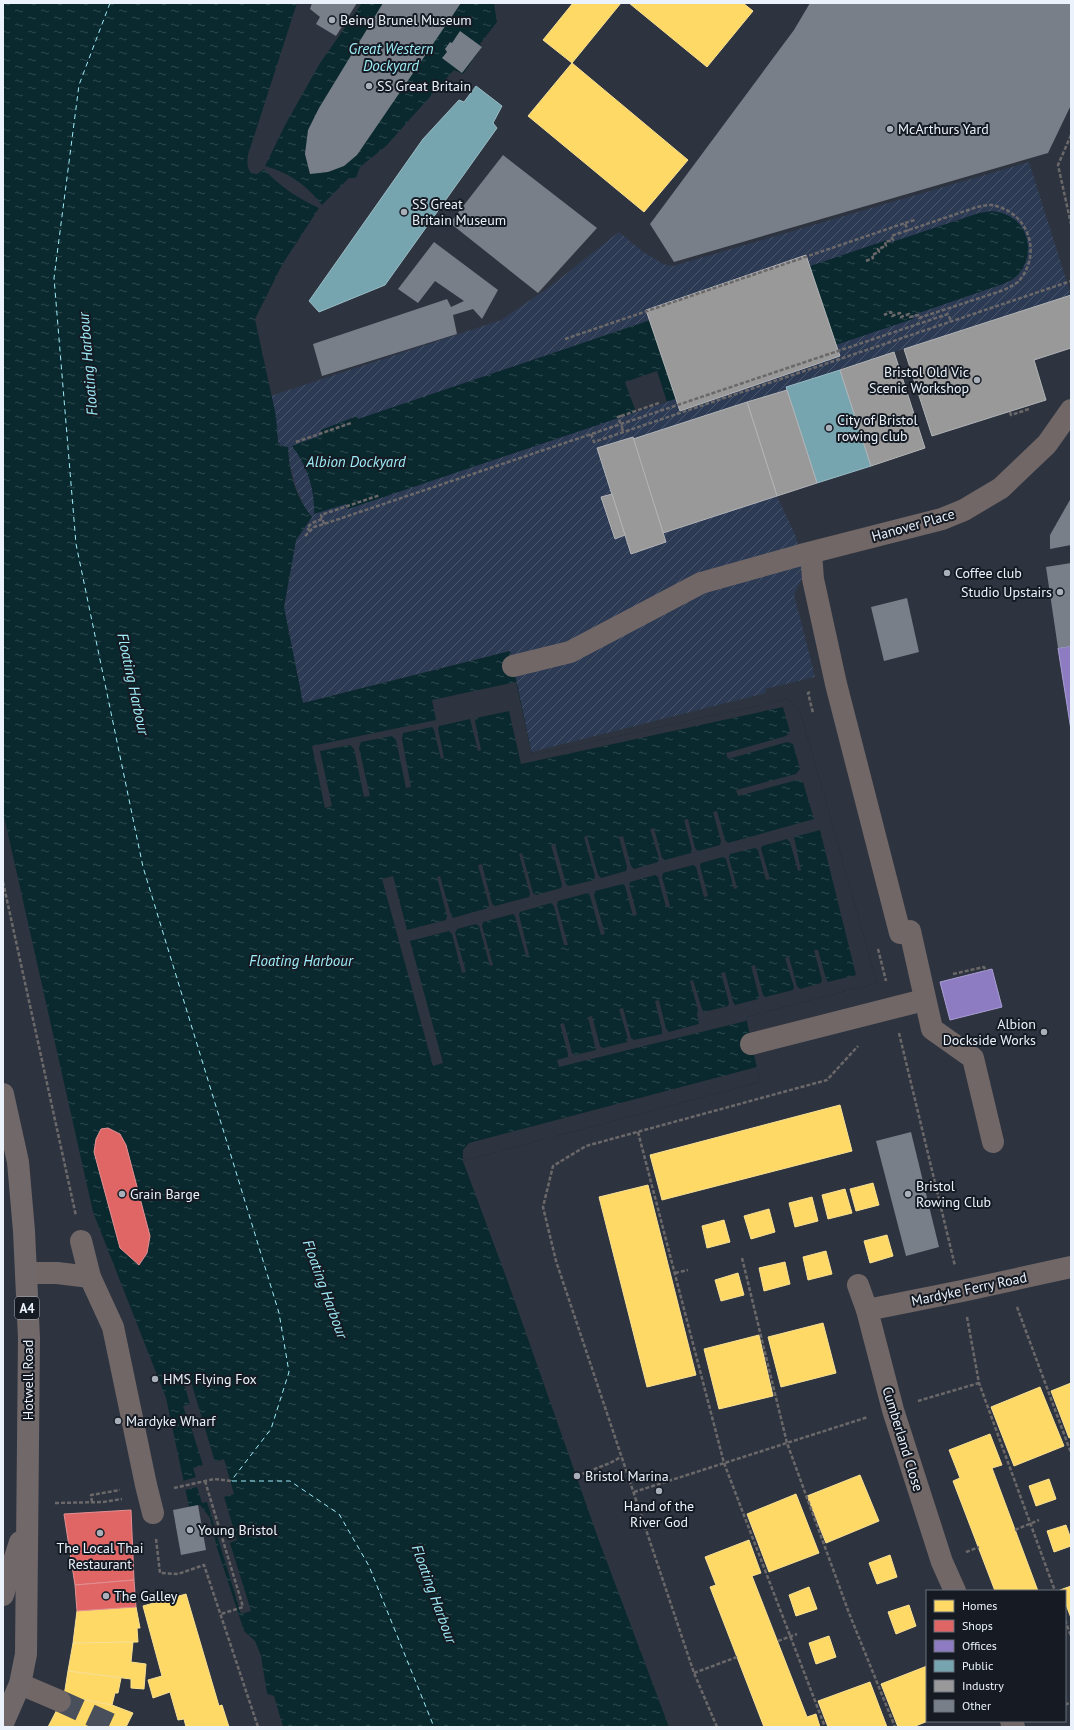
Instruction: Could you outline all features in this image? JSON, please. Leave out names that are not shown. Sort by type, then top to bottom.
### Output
[{"type":"main road","name":"Hotwell Road","points":[[3,1094],[18,1162],[29,1338],[26,1654],[20,1684],[3,1723]]},
{"type":"main road","name":"Hotwell Road","points":[[3,1595],[27,1513]]},
{"type":"street","name":"Hanover Place","points":[[513,666],[570,652],[701,583],[942,519],[964,510],[1001,488],[1047,444],[1071,410]]},
{"type":"street","points":[[811,553],[813,579],[836,684],[900,933],[910,931],[924,1000],[932,1029],[973,1058],[993,1142]]},
{"type":"street","points":[[751,1044],[924,1000]]},
{"type":"street","points":[[81,1241],[90,1277],[113,1327],[153,1513]]},
{"type":"street","name":"Mardyke Ferry Road","points":[[867,1310],[1071,1267]]},
{"type":"street","points":[[26,1273],[56,1273],[90,1277]]},
{"type":"street","name":"Cumberland Close","points":[[858,1285],[867,1310],[892,1410],[942,1562],[955,1590]]},
{"type":"street","points":[[20,1684],[60,1701]]},
{"type":"path","points":[[1071,135],[1058,165],[1071,224]]},
{"type":"path","points":[[866,261],[873,258],[872,255],[879,252],[878,249],[886,246],[885,242],[892,240],[892,236],[977,207],[990,205],[1006,210],[1018,218],[1026,229],[1030,242],[1030,256],[1026,270],[1017,283],[1004,290],[919,318],[918,315],[910,317],[909,314],[901,316],[900,313],[892,316],[891,312],[884,315]]},
{"type":"path","points":[[565,339],[915,220]]},
{"type":"path","points":[[905,223],[908,230]]},
{"type":"path","points":[[591,434],[594,442],[1071,281]]},
{"type":"path","points":[[938,312],[939,317]]},
{"type":"path","points":[[305,536],[314,527],[948,314],[951,321]]},
{"type":"path","points":[[623,432],[618,417],[659,403]]},
{"type":"path","points":[[651,407],[653,413]]},
{"type":"path","points":[[1010,412],[1011,415],[1028,409]]},
{"type":"path","points":[[296,442],[351,423]]},
{"type":"path","points":[[324,524],[321,515],[380,495]]},
{"type":"path","points":[[310,531],[307,528],[315,521],[322,519]]},
{"type":"path","points":[[814,715],[808,693],[836,684]]},
{"type":"path","points":[[3,882],[81,1241]]},
{"type":"path","points":[[876,943],[962,1291],[979,1383],[1054,1590]]},
{"type":"path","points":[[953,974],[984,967],[986,971]]},
{"type":"path","points":[[717,1727],[694,1673],[621,1457],[556,1261],[543,1207],[553,1166],[586,1146],[827,1080],[862,1041]]},
{"type":"path","points":[[638,1132],[724,1463],[825,1727]]},
{"type":"path","points":[[742,1258],[786,1443],[849,1613],[895,1727]]},
{"type":"path","points":[[675,1273],[688,1270]]},
{"type":"path","points":[[1007,1281],[1071,1453]]},
{"type":"path","points":[[634,1492],[979,1383]]},
{"type":"path","points":[[577,1476],[621,1457]]},
{"type":"path","points":[[171,1489],[214,1479],[231,1481]]},
{"type":"path","points":[[205,1481],[243,1607],[221,1614]]},
{"type":"path","points":[[92,1502],[92,1495],[146,1485]]},
{"type":"path","points":[[27,1513],[92,1502],[126,1499]]},
{"type":"path","points":[[153,1513],[160,1573],[178,1574],[204,1566],[258,1727]]},
{"type":"path","points":[[1015,1530],[1039,1520]]},
{"type":"path","points":[[1066,1623],[1071,1636]]},
{"type":"path","points":[[778,1641],[797,1634]]},
{"type":"path","points":[[694,1673],[737,1657]]},
{"type":"shaded area","points":[[1029,162],[1071,295],[786,387],[787,390],[747,402],[777,496],[796,537],[805,572],[794,594],[815,677],[765,689],[766,693],[531,752],[510,651],[303,703],[284,608],[296,540],[312,517],[306,510],[296,488],[289,461],[288,447],[281,446],[278,442],[271,396],[501,320],[548,288],[619,232],[642,251],[663,264],[673,266]]},
{"type":"water","name":"Floating Harbour","points":[[3,3],[297,3],[247,162],[251,173],[257,174],[264,169],[290,192],[319,208],[282,265],[255,319],[276,416],[278,442],[281,446],[288,447],[290,466],[297,493],[312,517],[296,540],[284,607],[303,703],[510,651],[532,755],[788,699],[800,711],[877,983],[746,1017],[760,1082],[463,1161],[508,1282],[598,1538],[669,1727],[283,1727],[274,1696],[267,1694],[261,1656],[255,1641],[244,1631],[217,1548],[210,1518],[200,1505],[189,1507],[166,1398],[93,1212],[3,812]]},
{"type":"water","name":"Great Western Dockyard","points":[[362,3],[494,3],[497,22],[480,44],[482,47],[463,74],[454,70],[386,146],[360,167],[356,178],[349,178],[322,205],[310,191],[290,176],[265,166],[285,125],[320,63]]},
{"type":"water","name":"Albion Dockyard","points":[[992,211],[1010,216],[1015,220],[1025,233],[1027,241],[1027,258],[1024,265],[1014,278],[1003,284],[913,315],[913,319],[348,509],[346,504],[314,514],[313,496],[309,478],[302,461],[292,446],[322,435],[321,430],[357,416],[358,419],[887,240],[889,243],[979,213]]},
{"type":"pier","points":[[657,371],[667,402],[636,412],[625,382]]},
{"type":"pier","points":[[516,682],[532,755],[788,699],[800,711],[877,983],[746,1017],[746,1021],[559,1067],[557,1060],[568,1057],[560,1024],[564,1023],[572,1053],[575,1055],[596,1050],[588,1017],[592,1016],[600,1046],[603,1048],[627,1042],[628,1039],[619,1009],[623,1008],[631,1038],[634,1040],[662,1034],[655,1001],[659,1000],[666,1029],[669,1032],[699,1024],[697,1014],[698,1010],[690,981],[693,980],[704,1012],[728,1006],[729,1003],[721,973],[725,972],[735,1005],[758,999],[759,996],[751,966],[755,965],[763,995],[765,997],[793,990],[794,987],[785,958],[789,957],[797,986],[800,989],[821,983],[822,980],[814,950],[818,950],[828,982],[856,975],[820,830],[794,837],[801,870],[798,871],[790,842],[787,839],[762,846],[761,849],[770,879],[766,880],[758,850],[755,848],[730,854],[729,858],[737,888],[734,889],[726,859],[723,857],[701,863],[700,866],[708,896],[704,897],[696,867],[693,865],[663,873],[662,877],[670,906],[666,907],[658,877],[655,875],[630,882],[629,885],[637,915],[633,916],[625,886],[623,884],[595,891],[594,895],[605,934],[601,935],[588,893],[558,901],[557,905],[568,945],[564,945],[554,906],[551,903],[520,912],[519,915],[529,955],[526,956],[515,916],[513,914],[483,922],[482,926],[493,965],[490,966],[479,926],[476,924],[457,929],[455,933],[466,972],[462,973],[452,934],[449,931],[410,941],[443,1063],[433,1066],[382,879],[393,876],[407,930],[446,920],[447,916],[437,877],[440,876],[453,918],[488,908],[489,905],[478,865],[482,864],[492,904],[495,906],[529,897],[530,894],[519,854],[522,853],[533,893],[536,895],[561,888],[562,885],[551,845],[555,844],[566,884],[569,886],[594,880],[595,876],[584,837],[587,836],[598,875],[601,878],[626,871],[627,867],[619,837],[623,836],[631,866],[634,869],[658,862],[659,858],[650,829],[654,828],[662,858],[665,860],[691,853],[692,850],[684,820],[688,819],[695,848],[698,851],[720,845],[721,841],[713,812],[717,811],[725,840],[728,843],[814,819],[803,782],[797,780],[738,796],[736,790],[796,774],[800,769],[793,744],[787,742],[728,759],[726,753],[786,736],[790,732],[783,707],[521,764],[509,711],[476,718],[475,721],[481,750],[478,751],[470,719],[439,726],[438,729],[444,758],[441,759],[432,727],[403,733],[402,739],[411,787],[406,788],[396,740],[392,736],[361,742],[359,748],[370,796],[364,797],[354,749],[350,745],[320,751],[332,806],[325,808],[312,746],[436,720],[432,700]]},
{"type":"pier","points":[[757,1067],[760,1082],[463,1161],[463,1150],[469,1143]]},
{"type":"pier","points":[[189,1375],[215,1462],[224,1459],[234,1494],[224,1497],[237,1540],[230,1543],[251,1611],[241,1614],[207,1502],[202,1503],[197,1487],[185,1490],[183,1481],[196,1477],[193,1468],[203,1465],[183,1406],[190,1404],[182,1377]]},
{"type":"building: Homes","points":[[573,3],[621,3],[572,63],[543,40]]},
{"type":"building: Homes","points":[[629,3],[743,3],[753,11],[707,67]]},
{"type":"building: Homes","points":[[572,63],[688,160],[644,212],[528,116]]},
{"type":"building: Homes","points":[[840,1105],[852,1151],[662,1200],[650,1155]]},
{"type":"building: Homes","points":[[873,1183],[879,1205],[856,1211],[850,1189]]},
{"type":"building: Homes","points":[[648,1185],[696,1375],[647,1387],[599,1197]]},
{"type":"building: Homes","points":[[845,1189],[852,1213],[828,1219],[822,1195]]},
{"type":"building: Homes","points":[[812,1197],[818,1221],[795,1227],[789,1203]]},
{"type":"building: Homes","points":[[769,1209],[775,1232],[751,1239],[744,1216]]},
{"type":"building: Homes","points":[[724,1220],[730,1242],[707,1248],[702,1226]]},
{"type":"building: Homes","points":[[887,1235],[893,1256],[870,1263],[864,1241]]},
{"type":"building: Homes","points":[[826,1251],[832,1274],[808,1280],[803,1257]]},
{"type":"building: Homes","points":[[785,1262],[790,1284],[764,1291],[759,1268]]},
{"type":"building: Homes","points":[[738,1273],[744,1295],[721,1301],[715,1280]]},
{"type":"building: Homes","points":[[823,1323],[836,1373],[781,1387],[768,1337]]},
{"type":"building: Homes","points":[[759,1335],[773,1396],[719,1409],[704,1349]]},
{"type":"building: Homes","points":[[1071,1383],[1071,1437],[1069,1438],[1051,1391]]},
{"type":"building: Homes","points":[[1040,1387],[1064,1446],[1014,1466],[991,1407]]},
{"type":"building: Homes","points":[[990,1434],[1002,1465],[992,1468],[1038,1590],[995,1590],[953,1481],[960,1478],[949,1450]]},
{"type":"building: Homes","points":[[860,1475],[879,1521],[826,1543],[807,1496]]},
{"type":"building: Homes","points":[[1049,1479],[1056,1499],[1036,1506],[1029,1486]]},
{"type":"building: Homes","points":[[796,1494],[819,1553],[769,1572],[747,1514]]},
{"type":"building: Homes","points":[[1066,1525],[1071,1539],[1071,1546],[1054,1552],[1047,1531]]},
{"type":"building: Homes","points":[[749,1540],[761,1573],[752,1576],[807,1717],[816,1714],[820,1727],[764,1727],[710,1587],[716,1585],[705,1557]]},
{"type":"building: Homes","points":[[890,1555],[897,1577],[877,1584],[869,1563]]},
{"type":"building: Homes","points":[[1071,1586],[1071,1618],[1066,1605],[1066,1590],[1060,1590]]},
{"type":"building: Homes","points":[[809,1587],[817,1609],[796,1616],[789,1595]]},
{"type":"building: Homes","points":[[186,1594],[219,1706],[222,1705],[229,1727],[186,1727],[184,1719],[178,1720],[170,1692],[153,1698],[148,1680],[162,1676],[143,1606]]},
{"type":"building: Homes","points":[[909,1605],[916,1626],[896,1634],[888,1612]]},
{"type":"building: Homes","points":[[136,1607],[140,1628],[137,1628],[138,1642],[73,1643],[77,1611]]},
{"type":"building: Homes","points":[[829,1636],[836,1657],[816,1664],[809,1643]]},
{"type":"building: Homes","points":[[133,1642],[131,1662],[146,1664],[144,1689],[131,1688],[131,1679],[68,1671],[73,1643]]},
{"type":"building: Homes","points":[[926,1666],[926,1722],[913,1727],[898,1727],[881,1684]]},
{"type":"building: Homes","points":[[68,1671],[121,1678],[118,1693],[115,1693],[112,1705],[64,1696]]},
{"type":"building: Homes","points":[[870,1682],[887,1727],[828,1727],[818,1701]]},
{"type":"building: Homes","points":[[64,1696],[112,1705],[133,1713],[126,1727],[48,1727]]},
{"type":"building: Shops","name":"Grain Barge","points":[[108,1128],[120,1134],[126,1145],[150,1236],[147,1253],[139,1265],[120,1248],[94,1152],[96,1139],[101,1129]]},
{"type":"building: Shops","name":"The Local Thai Restaurant","points":[[131,1510],[134,1580],[75,1585],[64,1514]]},
{"type":"building: Shops","name":"The Galley","points":[[134,1580],[136,1607],[77,1611],[75,1585]]},
{"type":"building: Offices","points":[[1071,646],[1071,730],[1058,648]]},
{"type":"building: Offices","points":[[992,969],[1002,1007],[950,1020],[940,982]]},
{"type":"building: Public","name":"SS Great Britain Museum","points":[[476,86],[502,106],[493,123],[497,128],[385,285],[319,312],[309,301],[423,139],[459,100],[464,102]]},
{"type":"building: Public","name":"City of Bristol rowing club","points":[[840,370],[871,466],[817,483],[786,387]]},
{"type":"building: Industry","points":[[806,255],[840,356],[680,411],[646,310]]},
{"type":"building: Industry","name":"Bristol Old Vic Scenic Workshop","points":[[1071,295],[1071,348],[1034,360],[1046,400],[932,436],[904,349]]},
{"type":"building: Industry","points":[[894,352],[925,448],[871,466],[840,370]]},
{"type":"building: Industry","points":[[787,390],[817,483],[777,496],[747,402]]},
{"type":"building: Industry","points":[[747,402],[777,496],[663,533],[633,439]]},
{"type":"building: Industry","points":[[633,437],[666,542],[631,554],[597,448]]},
{"type":"building: Industry","points":[[612,494],[625,535],[615,539],[601,497]]},
{"type":"building: Other","name":"Being Brunel Museum","points":[[312,3],[357,3],[336,36],[316,24],[320,17],[310,9]]},
{"type":"building: Other","name":"SS Great Britain","points":[[383,3],[461,3],[357,155],[344,166],[328,172],[310,174],[305,154],[308,130],[319,108]]},
{"type":"building: Other","name":"McArthurs Yard","points":[[810,3],[1071,3],[1071,105],[1048,153],[674,262],[650,224],[794,30]]},
{"type":"building: Other","points":[[460,31],[482,47],[462,73],[442,58],[447,52],[445,49],[450,42],[452,43]]},
{"type":"building: Other","points":[[503,155],[597,228],[538,293],[450,223]]},
{"type":"building: Other","points":[[434,242],[498,290],[482,319],[473,309],[453,315],[457,334],[322,376],[313,344],[447,299],[451,307],[464,301],[435,281],[418,303],[398,289]]},
{"type":"building: Other","points":[[1071,498],[1071,545],[1050,549],[1050,535]]},
{"type":"building: Other","name":"Studio Upstairs","points":[[1071,563],[1071,646],[1058,648],[1046,567]]},
{"type":"building: Other","points":[[907,598],[919,652],[884,661],[871,607]]},
{"type":"building: Other","name":"Bristol Rowing Club","points":[[911,1132],[939,1247],[906,1256],[876,1141]]},
{"type":"building: Other","name":"Young Bristol","points":[[198,1505],[206,1550],[181,1555],[173,1510]]},
{"type":"ferry route","points":[[110,3],[79,85],[54,278],[76,544],[143,867],[279,1313],[289,1372],[271,1429],[231,1481]]},
{"type":"ferry route","points":[[232,1481],[290,1481],[339,1514],[369,1566],[434,1727]]},
{"type":"tunnel","points":[[60,1701],[117,1727]]},
{"type":"place","name":"Being Brunel Museum","points":[[332,20]]},
{"type":"place","name":"SS Great Britain","points":[[369,86]]},
{"type":"place","name":"McArthurs Yard","points":[[890,129]]},
{"type":"place","name":"SS Great Britain Museum","points":[[404,212]]},
{"type":"place","name":"Bristol Old Vic Scenic Workshop","points":[[977,380]]},
{"type":"place","name":"City of Bristol rowing club","points":[[829,428]]},
{"type":"place","name":"Coffee club","points":[[947,573]]},
{"type":"place","name":"Studio Upstairs","points":[[1060,592]]},
{"type":"place","name":"Albion Dockside Works","points":[[1044,1032]]},
{"type":"place","name":"Grain Barge","points":[[122,1194]]},
{"type":"place","name":"Bristol Rowing Club","points":[[908,1194]]},
{"type":"place","name":"HMS Flying Fox","points":[[155,1379]]},
{"type":"place","name":"Mardyke Wharf","points":[[118,1421]]},
{"type":"place","name":"Bristol Marina","points":[[577,1476]]},
{"type":"place","name":"Hand of the River God","points":[[659,1491]]},
{"type":"place","name":"Young Bristol","points":[[190,1530]]},
{"type":"place","name":"The Local Thai Restaurant","points":[[100,1533]]},
{"type":"place","name":"The Galley","points":[[106,1596]]}]
